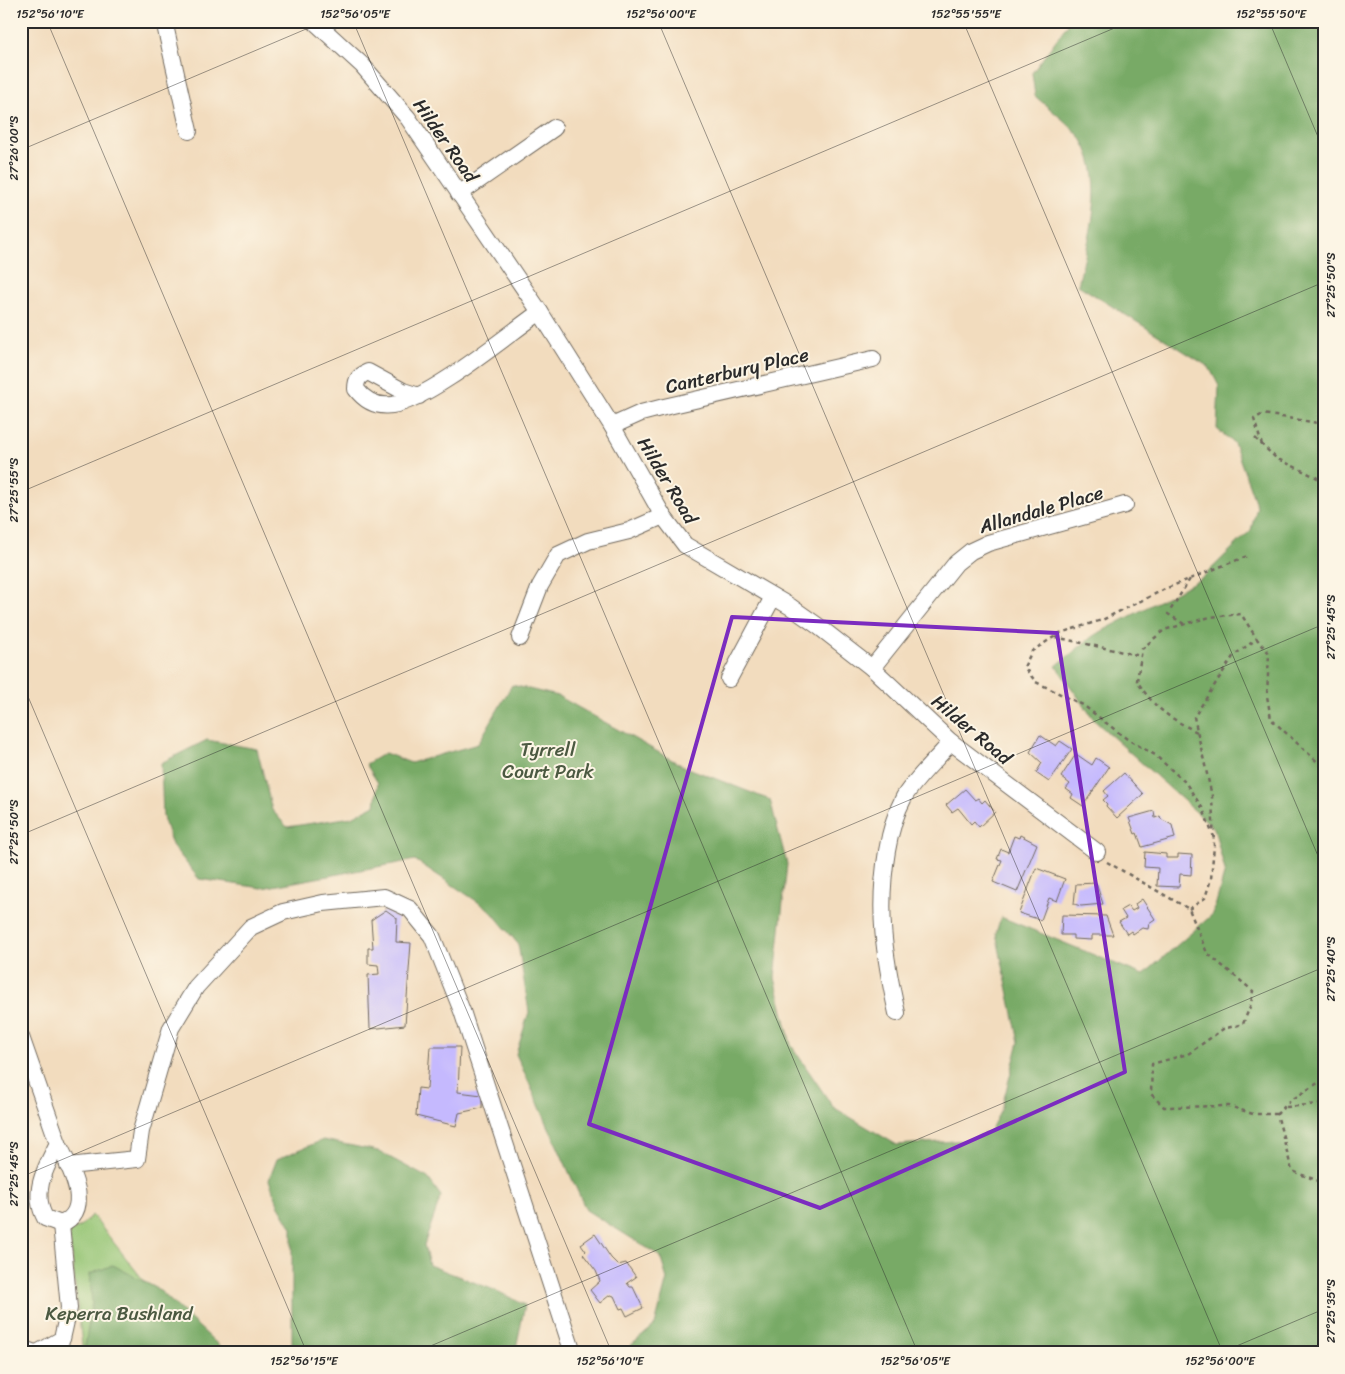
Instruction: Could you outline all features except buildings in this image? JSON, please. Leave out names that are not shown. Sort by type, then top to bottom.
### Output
[{"type":"street","points":[[164,21],[189,130]]},
{"type":"street","name":"Hilder Road","points":[[314,21],[385,89],[408,118],[540,312],[612,426],[663,516],[686,545],[818,626],[872,668],[951,742],[1097,852]]},
{"type":"street","points":[[459,194],[554,128]]},
{"type":"street","points":[[418,396],[540,312]]},
{"type":"street","name":"Canterbury Place","points":[[612,426],[649,411],[873,359]]},
{"type":"street","name":"Allandale Place","points":[[872,668],[938,583],[971,551],[996,541],[1125,505]]},
{"type":"street","points":[[520,638],[540,586],[558,555],[588,541],[629,531],[663,516]]},
{"type":"street","points":[[729,679],[773,597]]},
{"type":"street","points":[[897,1013],[883,944],[880,914],[882,880],[891,828],[905,797],[951,742]]},
{"type":"street","points":[[68,1166],[137,1159],[142,1131],[171,1028],[196,987],[250,927],[283,912],[315,905],[384,897],[410,909],[432,936],[444,964],[462,1010],[573,1353]]},
{"type":"street","points":[[21,1037],[58,1143],[68,1166],[79,1202],[76,1212],[70,1220],[61,1224],[45,1218],[38,1199],[44,1172],[58,1143]]},
{"type":"street","points":[[21,1348],[36,1353],[62,1339],[69,1308],[61,1224]]},
{"type":"path","points":[[1262,445],[1254,419],[1263,414],[1324,424]]},
{"type":"path","points":[[1255,438],[1276,458],[1324,481]]},
{"type":"path","points":[[1214,838],[1203,809],[1185,782],[1155,755],[1127,739],[1084,705],[1036,682],[1024,668],[1032,651],[1060,633],[1102,620],[1167,588],[1247,556]]},
{"type":"path","points":[[1184,624],[1168,614],[1191,578]]},
{"type":"path","points":[[1196,732],[1164,715],[1146,695],[1137,681],[1142,649],[1164,630],[1210,617],[1240,614],[1269,653],[1267,696],[1270,719],[1324,768]]},
{"type":"path","points":[[1054,637],[1141,656]]},
{"type":"path","points":[[1189,909],[1205,898],[1211,879],[1214,838],[1212,796],[1194,717],[1234,655],[1257,639]]},
{"type":"path","points":[[1097,852],[1109,864],[1189,909],[1206,953],[1252,991],[1251,1004],[1243,1024],[1223,1029],[1188,1054],[1152,1064],[1151,1094],[1164,1108],[1229,1106],[1253,1114],[1277,1114],[1324,1079]]},
{"type":"path","points":[[1284,1107],[1320,1104],[1324,1106]]},
{"type":"path","points":[[1277,1114],[1292,1171],[1324,1183]]},
{"type":"highlighted area","points":[[732,617],[1057,633],[1125,1072],[820,1208],[589,1124]]},
{"type":"green space","name":"Tyrrell Court Park","points":[[1070,21],[1324,21],[1324,1353],[622,1353],[655,1325],[667,1279],[660,1256],[586,1210],[516,1054],[529,1012],[518,944],[490,910],[415,860],[262,888],[199,879],[172,845],[163,817],[161,763],[207,740],[257,749],[272,810],[287,827],[352,817],[375,805],[378,783],[366,764],[385,753],[411,763],[478,744],[512,685],[558,696],[683,766],[770,800],[787,864],[775,978],[791,1045],[833,1107],[897,1145],[969,1140],[990,1131],[1001,1110],[1019,1042],[996,933],[1001,917],[1143,975],[1213,914],[1225,871],[1214,828],[1095,721],[1056,666],[1093,636],[1202,578],[1251,530],[1257,507],[1234,443],[1217,429],[1219,386],[1209,367],[1078,285],[1094,212],[1094,175],[1090,157],[1082,140],[1067,123],[1035,96],[1032,73]]},
{"type":"green space","points":[[323,1140],[378,1151],[428,1178],[441,1196],[424,1245],[429,1265],[497,1291],[525,1305],[515,1353],[292,1353],[292,1228],[279,1206],[269,1180],[277,1159]]},
{"type":"green space","name":"Keperra Bushland","points":[[92,1215],[201,1353],[83,1353],[69,1232],[80,1227]]},
{"type":"green space","name":"Keperra Bushland","points":[[113,1265],[158,1289],[227,1353],[84,1353],[92,1303],[90,1274]]}]
